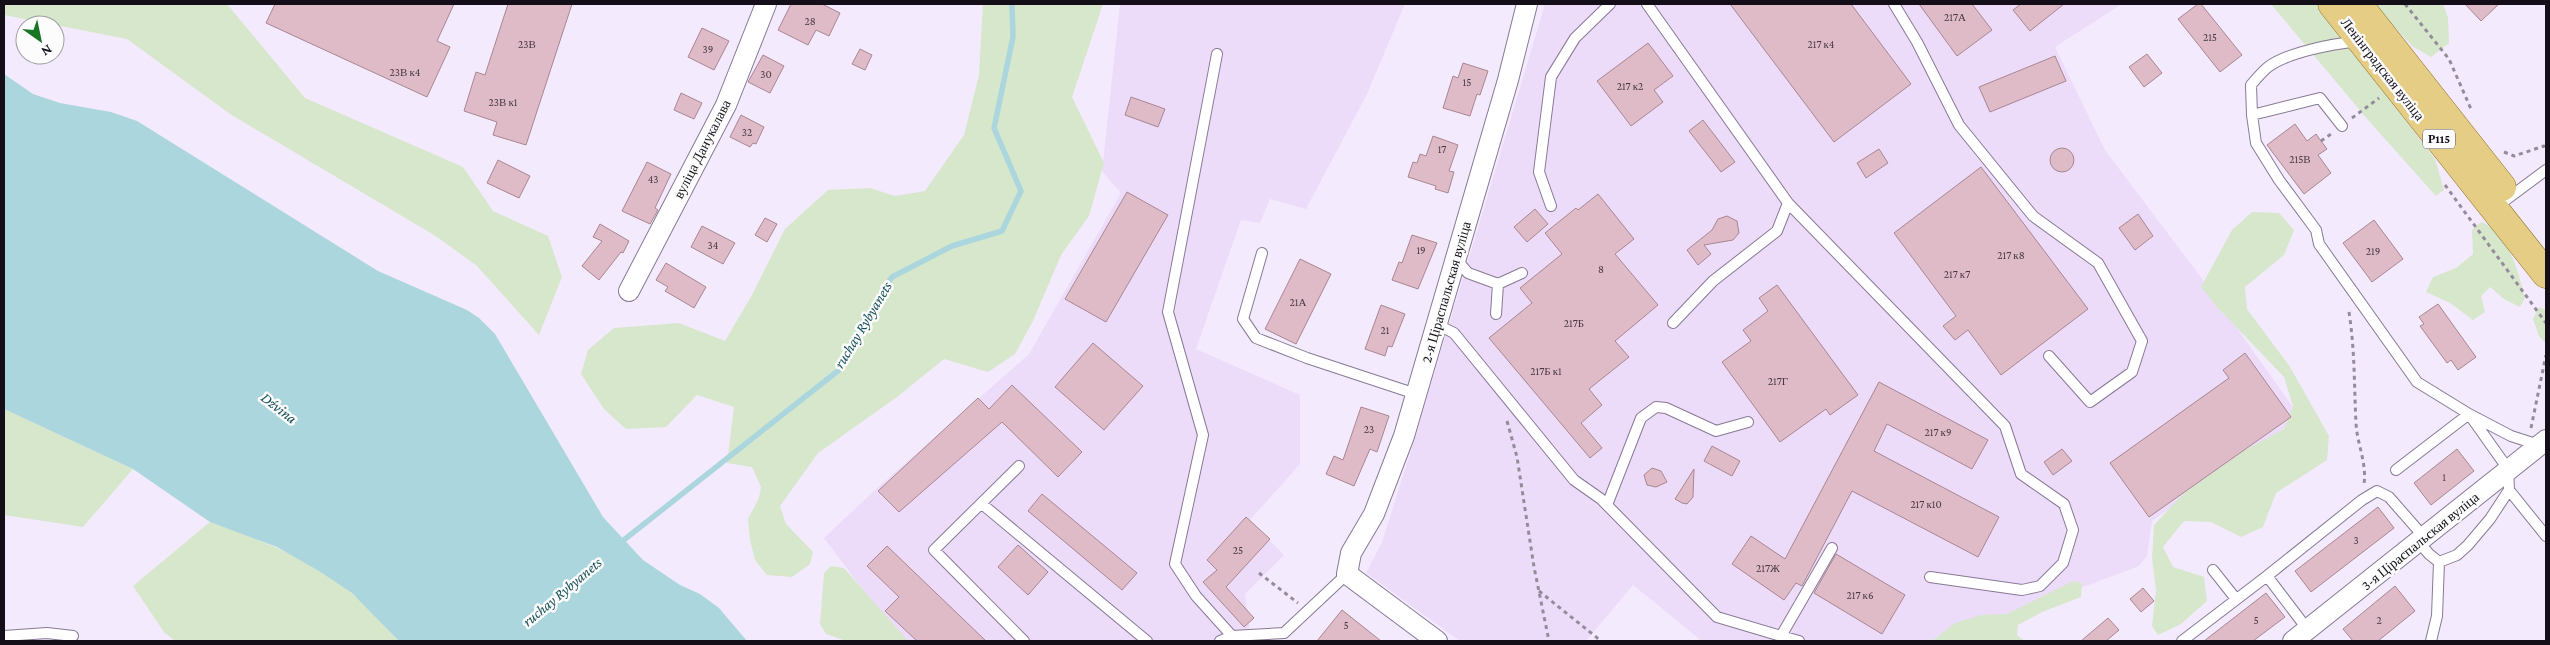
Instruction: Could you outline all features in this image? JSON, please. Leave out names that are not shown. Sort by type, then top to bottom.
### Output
[{"type":"main road","name":"Ленінградская вуліца","points":[[2332,4],[2368,34],[2502,203],[2546,274]]},
{"type":"main road","name":"Ленінградская вуліца","points":[[2358,4],[2368,34]]},
{"type":"main road","name":"Ленінградская вуліца","points":[[2502,203],[2546,243]]},
{"type":"street","name":"вуліца Данукалава","points":[[629,291],[726,105],[766,4]]},
{"type":"street","name":"2-я Ціраспальская вуліца","points":[[1347,574],[1351,553],[1374,514],[1404,436],[1438,325],[1527,4]]},
{"type":"street","name":"3-я Ціраспальская вуліца","points":[[2300,636],[2508,469],[2538,442]]},
{"type":"street","points":[[1347,574],[1437,641]]},
{"type":"lane","points":[[1551,206],[1539,172],[1551,77],[1575,38],[1610,4]]},
{"type":"lane","points":[[1647,4],[1788,203],[2005,426],[2021,474],[2064,504],[2074,530],[2063,563],[2040,586],[2022,590],[1930,577]]},
{"type":"lane","points":[[1894,4],[1917,42],[1959,125],[2033,216],[2098,263],[2142,341],[2132,372],[2090,402],[2049,356]]},
{"type":"lane","points":[[2368,34],[2285,59],[2268,68],[2251,84],[2252,115],[2256,143],[2279,180],[2316,230],[2319,244],[2417,382],[2469,414],[2511,436],[2538,442]]},
{"type":"lane","points":[[1217,54],[1168,312],[1203,434],[1175,564],[1196,596],[1232,636]]},
{"type":"lane","points":[[2252,115],[2320,98],[2342,126]]},
{"type":"lane","points":[[2502,203],[2546,170]]},
{"type":"lane","points":[[1673,323],[1712,281],[1777,231],[1788,203]]},
{"type":"lane","points":[[1262,253],[1243,319],[1256,338],[1307,358],[1416,394]]},
{"type":"lane","points":[[1456,259],[1468,273],[1498,284],[1522,273]]},
{"type":"lane","points":[[1496,314],[1498,284]]},
{"type":"lane","points":[[1438,325],[1454,333],[1574,480],[1607,505],[1717,617],[1799,641]]},
{"type":"lane","points":[[1607,505],[1641,418],[1656,407],[1666,408],[1716,431],[1748,422]]},
{"type":"lane","points":[[2439,562],[2457,555],[2468,544],[2490,519],[2509,490],[2508,469],[2469,414]]},
{"type":"lane","points":[[2396,470],[2469,414]]},
{"type":"lane","points":[[1019,466],[934,550],[1024,641]]},
{"type":"lane","points":[[2182,641],[2377,490],[2388,497],[2421,539],[2429,554],[2439,562]]},
{"type":"lane","points":[[2509,490],[2546,536]]},
{"type":"lane","points":[[982,504],[1147,641]]},
{"type":"lane","points":[[1781,636],[1832,548]]},
{"type":"lane","points":[[2431,641],[2437,616],[2439,562]]},
{"type":"lane","points":[[2212,570],[2236,599]]},
{"type":"lane","points":[[1220,641],[1232,636],[1287,637],[1309,610],[1347,574]]},
{"type":"lane","points":[[2267,576],[2300,636]]},
{"type":"lane","points":[[4,636],[47,632],[73,636]]},
{"type":"path","points":[[2405,4],[2449,59],[2474,117]]},
{"type":"path","points":[[2497,150],[2514,156],[2544,146],[2546,149]]},
{"type":"path","points":[[2343,277],[2355,347],[2356,425],[2365,474],[2362,500]]},
{"type":"path","points":[[2538,442],[2546,356]]},
{"type":"path","points":[[1498,387],[1517,457],[1538,590],[1549,641]]},
{"type":"path","points":[[1259,573],[1309,610]]},
{"type":"path","points":[[1538,590],[1601,641]]},
{"type":"shaded area","points":[[4,4],[227,4],[305,98],[463,167],[493,211],[548,236],[562,277],[539,335],[476,265],[434,235],[230,114],[127,39],[65,27],[65,15],[15,15],[15,17],[4,15]]},
{"type":"shaded area","points":[[983,4],[1103,4],[1072,97],[1104,163],[1089,216],[1061,255],[1033,321],[1015,354],[988,372],[944,359],[897,397],[818,453],[780,506],[786,524],[813,552],[810,564],[792,577],[767,575],[755,560],[750,540],[748,519],[759,498],[761,487],[752,467],[727,463],[734,407],[697,395],[666,427],[626,429],[604,409],[581,374],[588,350],[614,328],[679,323],[725,341],[752,295],[785,229],[828,190],[870,188],[895,196],[925,191],[964,135],[979,75]]},
{"type":"shaded area","points":[[1120,4],[1405,4],[1367,94],[1306,209],[1270,199],[1260,223],[1241,220],[1196,349],[1300,395],[1300,464],[1250,520],[1284,555],[1245,594],[1251,641],[907,641],[881,614],[824,538],[876,489],[1029,354],[1121,193],[1102,171]]},
{"type":"shaded area","points":[[1545,4],[2122,4],[2055,47],[2105,150],[2200,276],[2300,417],[2152,521],[2147,556],[2139,566],[1940,641],[1702,641],[1633,585],[1586,641],[1460,641],[1366,573],[1382,542],[1415,438]]},
{"type":"shaded area","points":[[2271,4],[2317,4],[2435,159],[2444,190],[2436,196],[2368,120]]},
{"type":"shaded area","points":[[2374,4],[2443,4],[2448,18],[2449,43],[2431,57],[2412,46]]},
{"type":"shaded area","points":[[2252,212],[2279,213],[2294,230],[2284,255],[2245,287],[2247,309],[2290,367],[2329,436],[2327,460],[2276,493],[2263,527],[2241,537],[2211,522],[2184,521],[2163,547],[2173,567],[2204,577],[2207,601],[2181,624],[2158,635],[2152,626],[2156,590],[2152,558],[2154,525],[2184,493],[2245,450],[2284,429],[2293,406],[2284,377],[2216,306],[2201,287],[2232,230]]},
{"type":"shaded area","points":[[2481,222],[2499,234],[2511,254],[2525,298],[2520,307],[2504,299],[2490,287],[2481,296],[2485,312],[2473,320],[2450,303],[2426,292],[2433,277],[2456,268],[2473,254],[2472,230]]},
{"type":"shaded area","points":[[2539,307],[2546,310],[2546,344],[2539,336],[2533,319]]},
{"type":"shaded area","points":[[4,409],[133,469],[83,527],[4,515]]},
{"type":"shaded area","points":[[210,522],[267,543],[321,571],[353,594],[399,641],[175,641],[164,632],[133,586]]},
{"type":"shaded area","points":[[831,566],[844,568],[908,641],[846,641],[826,634],[820,624],[824,573]]},
{"type":"shaded area","points":[[2073,581],[2082,583],[2081,597],[2042,612],[2018,625],[2017,635],[2025,641],[1932,641],[1955,623],[1982,615],[2007,614]]},
{"type":"water","name":"Dźvina","points":[[4,74],[33,94],[60,103],[111,112],[137,121],[378,271],[467,310],[479,318],[495,334],[603,517],[643,560],[680,585],[700,594],[719,608],[747,641],[399,641],[352,593],[319,571],[277,547],[210,522],[133,469],[4,409]]},
{"type":"building","points":[[275,4],[454,4],[437,41],[450,47],[427,97],[266,23]]},
{"type":"building","points":[[508,4],[572,4],[526,145],[493,135],[497,122],[464,111],[476,72],[485,75]]},
{"type":"building","points":[[791,4],[822,4],[840,13],[829,36],[816,30],[808,45],[778,30]]},
{"type":"building","points":[[1730,4],[1851,4],[1911,84],[1834,142]]},
{"type":"building","points":[[1919,4],[1972,4],[1992,30],[1957,56]]},
{"type":"building","points":[[2021,4],[2064,4],[2030,31],[2013,10]]},
{"type":"building","points":[[2198,4],[2201,4],[2242,55],[2220,72],[2178,19]]},
{"type":"building","points":[[2465,4],[2499,4],[2481,21]]},
{"type":"building","points":[[702,28],[729,41],[714,70],[688,57]]},
{"type":"building","points":[[1648,43],[1673,76],[1654,90],[1663,102],[1631,126],[1597,81]]},
{"type":"building","points":[[860,49],[872,55],[865,70],[852,64]]},
{"type":"building","points":[[2147,54],[2162,73],[2144,87],[2129,67]]},
{"type":"building","points":[[763,55],[784,66],[770,93],[748,82]]},
{"type":"building","points":[[2055,56],[2066,81],[1990,112],[1979,87]]},
{"type":"building","points":[[1463,63],[1488,71],[1480,95],[1477,94],[1470,116],[1443,108],[1453,76],[1458,78]]},
{"type":"building","points":[[681,93],[702,103],[694,119],[674,110]]},
{"type":"building","points":[[1131,97],[1165,109],[1158,127],[1125,115]]},
{"type":"building","points":[[741,115],[764,127],[756,144],[753,143],[750,147],[730,137]]},
{"type":"building","points":[[1703,120],[1735,162],[1721,172],[1689,131]]},
{"type":"building","points":[[2295,124],[2307,141],[2316,134],[2327,149],[2318,155],[2331,173],[2304,194],[2267,145]]},
{"type":"building","points":[[1433,136],[1458,145],[1449,171],[1454,172],[1448,193],[1435,189],[1436,186],[1408,177],[1413,162],[1417,163],[1420,154],[1426,156]]},
{"type":"building","points":[[2062,148],[2071,151],[2074,160],[2071,169],[2062,172],[2053,169],[2050,160],[2053,151]]},
{"type":"building","points":[[1879,149],[1888,163],[1866,178],[1857,163]]},
{"type":"building","points":[[498,160],[530,176],[519,198],[487,183]]},
{"type":"building","points":[[647,162],[671,174],[655,208],[658,210],[650,224],[622,211]]},
{"type":"building","points":[[1981,167],[2088,309],[2001,375],[1968,330],[1955,340],[1943,326],[1956,316],[1894,233]]},
{"type":"building","points":[[1127,192],[1168,215],[1106,322],[1065,299]]},
{"type":"building","points":[[1598,194],[1634,239],[1615,254],[1658,305],[1615,341],[1629,357],[1589,389],[1602,405],[1581,423],[1602,448],[1590,458],[1489,338],[1532,303],[1520,288],[1562,254],[1545,233],[1576,208],[1578,210]]},
{"type":"building","points":[[1535,209],[1548,224],[1527,242],[1514,227]]},
{"type":"building","points":[[2138,214],[2153,236],[2135,250],[2119,228]]},
{"type":"building","points":[[1727,216],[1737,221],[1739,233],[1733,240],[1704,245],[1711,254],[1698,265],[1687,250],[1712,230],[1718,219]]},
{"type":"building","points":[[765,218],[777,224],[767,242],[755,235]]},
{"type":"building","points":[[2374,220],[2403,259],[2372,282],[2343,243]]},
{"type":"building","points":[[600,224],[629,241],[623,253],[621,252],[599,280],[582,266],[602,241],[593,237]]},
{"type":"building","points":[[702,226],[735,243],[723,264],[691,247]]},
{"type":"building","points":[[1412,235],[1437,243],[1418,289],[1392,280],[1399,262],[1402,263]]},
{"type":"building","points":[[1300,259],[1331,274],[1296,344],[1265,329]]},
{"type":"building","points":[[666,263],[706,287],[694,308],[665,291],[668,287],[656,280]]},
{"type":"building","points":[[1777,285],[1858,395],[1830,415],[1826,409],[1780,442],[1722,362],[1751,341],[1743,330],[1768,311],[1759,298]]},
{"type":"building","points":[[2438,304],[2476,357],[2458,370],[2451,360],[2447,363],[2420,326],[2424,324],[2419,317]]},
{"type":"building","points":[[1381,305],[1405,314],[1392,347],[1388,346],[1385,356],[1365,349]]},
{"type":"building","points":[[1093,343],[1143,386],[1104,430],[1055,387]]},
{"type":"building","points":[[2245,353],[2291,417],[2149,517],[2110,463],[2229,378],[2223,370]]},
{"type":"building","points":[[1879,382],[1988,440],[1972,469],[1887,424],[1874,451],[1999,517],[1978,557],[1852,491],[1802,586],[1796,583],[1784,600],[1732,564],[1751,536],[1785,559]]},
{"type":"building","points":[[1012,385],[1082,452],[1058,477],[1002,422],[899,512],[878,491],[978,398],[989,409]]},
{"type":"building","points":[[1361,407],[1389,416],[1377,452],[1370,449],[1354,486],[1326,474],[1334,456],[1343,460]]},
{"type":"building","points":[[1712,446],[1740,461],[1732,476],[1704,461]]},
{"type":"building","points":[[2062,449],[2072,461],[2053,475],[2044,462]]},
{"type":"building","points":[[2457,449],[2474,471],[2431,505],[2414,483]]},
{"type":"building","points":[[1652,468],[1661,471],[1667,482],[1656,487],[1647,485],[1644,475]]},
{"type":"building","points":[[1694,469],[1693,497],[1687,504],[1682,503],[1675,499]]},
{"type":"building","points":[[1042,494],[1137,573],[1122,590],[1028,511]]},
{"type":"building","points":[[2378,507],[2394,528],[2311,592],[2295,571]]},
{"type":"building","points":[[1246,517],[1270,539],[1226,587],[1254,618],[1244,627],[1203,582],[1217,570],[1207,560]]},
{"type":"building","points":[[1018,545],[1048,572],[1028,595],[998,567]]},
{"type":"building","points":[[887,546],[986,641],[917,641],[885,611],[899,597],[867,566]]},
{"type":"building","points":[[1836,554],[1905,595],[1882,634],[1814,593]]},
{"type":"building","points":[[2395,586],[2415,611],[2378,641],[2353,641],[2343,629]]},
{"type":"building","points":[[2143,588],[2154,601],[2141,612],[2130,599]]},
{"type":"building","points":[[2266,593],[2285,617],[2253,641],[2204,641]]},
{"type":"building","points":[[1342,610],[1381,641],[1317,641]]},
{"type":"building","points":[[2108,618],[2119,630],[2106,641],[2081,641]]},
{"type":"waterway","name":"ruchay Rybyanets","points":[[620,543],[839,370],[860,327],[892,277],[952,246],[1002,231],[1021,191],[994,128],[1013,37],[1012,4]]}]
